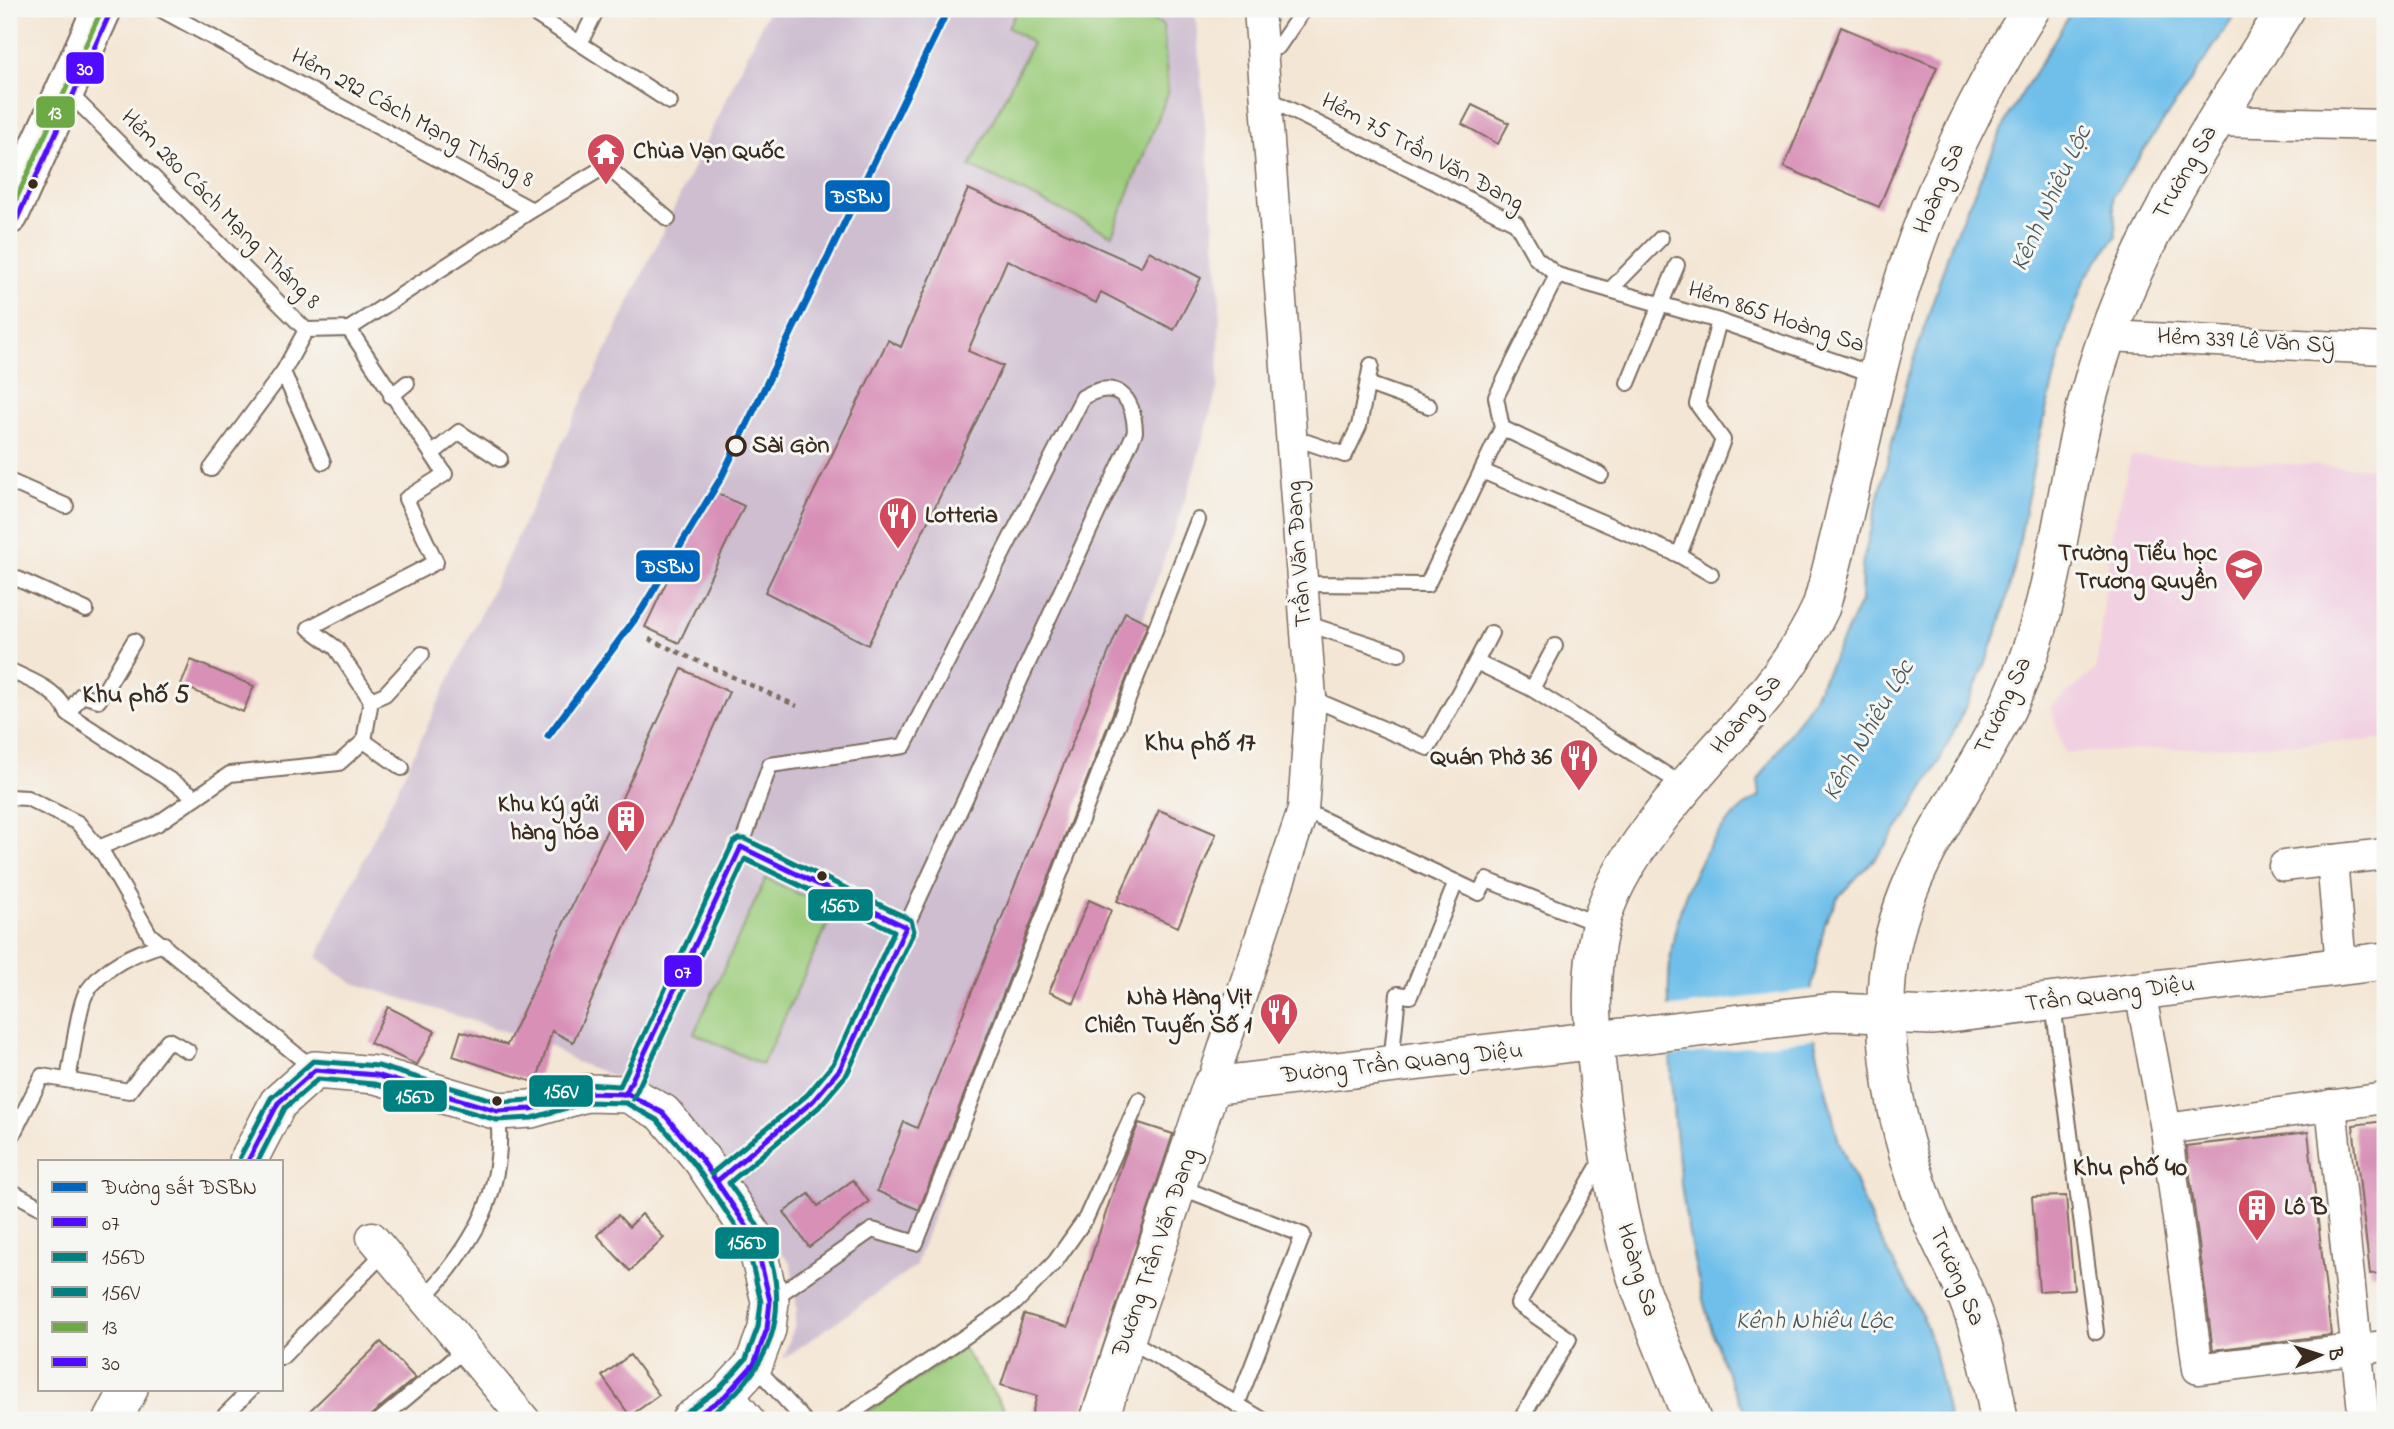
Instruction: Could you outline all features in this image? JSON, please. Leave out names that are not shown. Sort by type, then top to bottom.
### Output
[{"type":"main road","points":[[9,215],[21,173],[65,90],[103,9]]},
{"type":"street","name":"Trần Văn Ðang","points":[[1211,1086],[1303,810],[1311,698],[1259,9]]},
{"type":"street","name":"Hoàng Sa","points":[[1692,1420],[1636,1275],[1607,1150],[1594,1042],[1591,989],[1600,925],[1626,864],[1685,786],[1780,678],[1817,617],[1834,562],[1898,296],[1923,225],[1982,96],[2031,9]]},
{"type":"street","name":"Trường Sa","points":[[1999,1420],[1993,1378],[1980,1329],[1913,1173],[1899,1114],[1886,1014],[1886,980],[1903,901],[1919,861],[1999,724],[2025,669],[2040,623],[2081,427],[2107,335],[2147,241],[2216,121],[2286,9]]},
{"type":"street","points":[[2216,121],[2385,125]]},
{"type":"street","name":"Hẻm 339 Lê Văn Sỹ","points":[[2107,335],[2385,349]]},
{"type":"street","points":[[2284,866],[2385,854]]},
{"type":"street","points":[[2332,860],[2341,966]]},
{"type":"street","name":"Trần Quang Diệu","points":[[1594,1042],[1833,1012],[1933,1016],[2385,961]]},
{"type":"street","points":[[2140,990],[2166,1129],[2199,1369],[2371,1348]]},
{"type":"street","name":"Đường Trần Quang Diệu","points":[[1211,1086],[1594,1042]]},
{"type":"street","points":[[249,1160],[278,1103],[315,1070],[376,1075],[498,1111],[531,1109],[586,1093],[625,1095],[663,1113],[718,1181],[755,1239],[770,1301],[767,1329],[735,1408],[690,1420]]},
{"type":"street","name":"Đường Trần Văn Đang","points":[[1099,1420],[1180,1187],[1211,1086]]},
{"type":"street","points":[[2166,1129],[2385,1098]]},
{"type":"street","points":[[2332,1105],[2371,1348],[2364,1420]]},
{"type":"street","points":[[379,1245],[525,1420]]},
{"type":"lane","name":"Hẻm 292 Cách Mạng Tháng 8","points":[[160,9],[532,210],[606,166],[668,219]]},
{"type":"lane","points":[[527,9],[670,102]]},
{"type":"lane","points":[[580,43],[597,9]]},
{"type":"lane","points":[[1262,51],[1278,47],[1304,9]]},
{"type":"lane","name":"Hẻm 280 Cách Mạng Tháng 8","points":[[65,90],[306,330],[349,329]]},
{"type":"lane","name":"Hẻm 75 Trần Văn Ðang","points":[[1265,98],[1517,223],[1536,258],[1557,275],[1661,304]]},
{"type":"lane","points":[[98,848],[157,824],[230,774],[339,763],[364,741],[371,700],[336,648],[309,628],[436,562],[406,499],[445,474],[349,329],[532,210]]},
{"type":"lane","points":[[1610,290],[1661,238]]},
{"type":"lane","points":[[1628,383],[1677,265]]},
{"type":"lane","points":[[1303,584],[1427,585],[1502,428],[1496,397],[1557,275]]},
{"type":"lane","name":"Hẻm 865 Hoàng Sa","points":[[1661,304],[1877,376]]},
{"type":"lane","points":[[1678,555],[1723,440],[1697,404],[1718,321]]},
{"type":"lane","points":[[211,469],[283,372],[306,330]]},
{"type":"lane","points":[[1292,437],[1345,455],[1359,426],[1371,365]]},
{"type":"lane","points":[[283,372],[323,462]]},
{"type":"lane","points":[[391,396],[407,383]]},
{"type":"lane","points":[[1367,384],[1429,406]]},
{"type":"lane","points":[[625,1095],[741,846],[770,765],[904,746],[1083,397],[1097,389],[1115,390],[1128,399],[1134,415],[1135,432],[840,1069],[813,1101],[718,1181]]},
{"type":"lane","points":[[1502,428],[1601,475]]},
{"type":"lane","points":[[433,453],[459,432],[500,459]]},
{"type":"lane","points":[[1482,471],[1678,555],[1711,574]]},
{"type":"lane","points":[[9,481],[66,506]]},
{"type":"lane","points":[[770,1301],[872,1230],[916,1243],[1198,520]]},
{"type":"lane","points":[[9,575],[86,610]]},
{"type":"lane","points":[[1306,623],[1399,654]]},
{"type":"lane","points":[[1311,698],[1428,748],[1491,633]]},
{"type":"lane","points":[[68,713],[81,695],[99,700],[134,641]]},
{"type":"lane","points":[[1532,689],[1555,646]]},
{"type":"lane","points":[[371,700],[385,694],[422,654]]},
{"type":"lane","points":[[1476,662],[1532,689],[1685,786]]},
{"type":"lane","points":[[9,670],[52,692],[63,702],[68,713],[196,797]]},
{"type":"lane","points":[[364,741],[402,768]]},
{"type":"lane","points":[[9,797],[27,798],[78,823],[98,848],[150,935],[315,1070]]},
{"type":"lane","points":[[1303,810],[1479,893],[1488,880],[1600,925]]},
{"type":"lane","points":[[741,846],[906,927]]},
{"type":"lane","points":[[1390,1065],[1398,994],[1410,996],[1456,882]]},
{"type":"lane","points":[[68,1080],[85,995],[106,972],[135,953],[164,944]]},
{"type":"lane","points":[[2053,1002],[2096,1332]]},
{"type":"lane","points":[[9,1142],[42,1076],[129,1091],[168,1040],[188,1051]]},
{"type":"lane","points":[[842,1420],[1016,1302],[1055,1262],[1086,1219],[1139,1100]]},
{"type":"lane","points":[[424,1298],[448,1273],[480,1220],[492,1194],[500,1155],[498,1111]]},
{"type":"lane","points":[[1524,1414],[1569,1339],[1518,1304],[1607,1150]]},
{"type":"lane","points":[[1180,1187],[1303,1235],[1237,1405]]},
{"type":"lane","points":[[9,1190],[38,1206]]},
{"type":"lane","points":[[284,1355],[379,1245]]},
{"type":"lane","points":[[1128,1339],[1263,1420]]},
{"type":"lane","points":[[380,1420],[466,1348]]},
{"type":"lane","points":[[754,1364],[804,1420]]},
{"type":"lane","points":[[220,1420],[250,1390]]},
{"type":"path","points":[[649,639],[797,706]]},
{"type":"shaded area","points":[[769,9],[1195,9],[1220,299],[1218,386],[1189,488],[915,1267],[783,1359],[794,1327],[797,1308],[791,1264],[654,1091],[576,1062],[550,1046],[351,982],[317,957]]},
{"type":"shaded area","name":"Trường Tiểu học Trương Quyền","points":[[2131,456],[2385,469],[2385,740],[2065,753],[2050,707],[2096,670],[2112,533]]},
{"type":"green space","points":[[1018,9],[1127,9],[1163,25],[1168,93],[1112,235],[970,166],[1032,43],[1008,27]]},
{"type":"green space","points":[[766,878],[834,911],[762,1065],[694,1033]]},
{"type":"green space","points":[[963,1348],[1012,1420],[856,1420]]},
{"type":"water","name":"Kênh Nhiêu Lộc","points":[[2073,9],[2239,9],[2113,196],[2116,236],[2085,278],[2067,329],[2038,442],[2015,565],[2001,621],[1984,668],[1939,762],[1908,814],[1879,854],[1838,897],[1825,923],[1811,990],[1814,1038],[1838,1139],[1874,1227],[1922,1315],[1934,1350],[1949,1420],[1750,1420],[1730,1380],[1713,1335],[1689,1235],[1681,1183],[1675,1131],[1669,1004],[1670,958],[1676,926],[1690,882],[1700,861],[1726,824],[1760,796],[1758,780],[1813,699],[1861,602],[1862,565],[1907,381],[1953,239],[2008,117]]},
{"type":"pier","points":[[1815,989],[1818,1038],[1666,1057],[1666,1008]]},
{"type":"building","points":[[1841,27],[1937,67],[1879,207],[1784,167]]},
{"type":"building","points":[[1472,105],[1509,123],[1498,144],[1462,124]]},
{"type":"building","points":[[968,189],[1141,267],[1149,251],[1201,278],[1174,330],[1101,292],[1096,303],[1007,260],[968,351],[1003,366],[868,645],[765,592],[888,340],[901,347]]},
{"type":"building","points":[[710,490],[744,506],[679,643],[645,627]]},
{"type":"building","points":[[1125,612],[1148,623],[919,1210],[877,1191],[904,1122],[917,1128]]},
{"type":"building","points":[[191,660],[254,686],[243,712],[181,685]]},
{"type":"building","name":"Khu ký gửi hàng hóa","points":[[682,669],[729,692],[573,1042],[552,1031],[536,1083],[453,1056],[461,1031],[507,1045]]},
{"type":"building","points":[[1159,810],[1216,834],[1178,927],[1117,901]]},
{"type":"building","points":[[1089,900],[1111,910],[1074,1003],[1049,992]]},
{"type":"building","points":[[388,1007],[435,1031],[417,1065],[370,1043]]},
{"type":"building","points":[[2385,1121],[2385,1273],[2370,1274],[2353,1125]]},
{"type":"building","points":[[1139,1123],[1173,1134],[1079,1420],[1030,1420],[1037,1396],[1001,1385],[1024,1314],[1068,1327],[1125,1155]]},
{"type":"building","name":"Lô B","points":[[2308,1132],[2331,1335],[2213,1350],[2186,1146]]},
{"type":"building","points":[[853,1180],[869,1202],[809,1247],[784,1212],[809,1194],[818,1206]]},
{"type":"building","points":[[2066,1196],[2074,1289],[2039,1291],[2032,1197]]},
{"type":"building","points":[[642,1214],[664,1238],[630,1271],[597,1235],[618,1215],[629,1227]]},
{"type":"building","points":[[381,1342],[415,1378],[365,1420],[300,1420]]},
{"type":"building","points":[[630,1355],[659,1395],[630,1416],[602,1376]]},
{"type":"rail line","name":"ĐSBN","points":[[548,736],[641,611],[721,478],[948,9]]},
{"type":"transit line","name":"13","points":[[9,215],[102,9]]},
{"type":"transit line","name":"30","points":[[17,219],[110,13]]},
{"type":"transit line","name":"156V","points":[[240,1157],[271,1098],[313,1061],[378,1066],[499,1102],[529,1100],[585,1084],[620,1086],[733,843],[738,839],[745,839],[911,920],[914,931],[847,1074],[819,1107],[729,1183],[763,1237],[772,1265],[776,1317],[760,1362],[727,1402],[704,1420]]},
{"type":"transit line","name":"07","points":[[741,847],[906,927]]},
{"type":"transit line","name":"07","points":[[625,1095],[741,847]]},
{"type":"transit line","name":"156D","points":[[633,1099],[745,859],[894,931],[833,1064],[807,1095],[711,1174]]},
{"type":"transit line","name":"07","points":[[717,1181],[813,1101],[840,1069],[906,927]]},
{"type":"transit line","name":"07","points":[[249,1160],[278,1103],[315,1070],[376,1075],[498,1111],[531,1109],[586,1093],[628,1094],[663,1113],[702,1160],[755,1239],[770,1301],[767,1329],[754,1364],[725,1396],[690,1420]]},
{"type":"transit line","name":"156D","points":[[259,1160],[285,1108],[318,1079],[374,1084],[497,1120],[532,1118],[587,1102],[626,1103],[657,1120],[695,1165],[747,1243],[761,1302],[758,1327],[746,1359],[719,1389],[685,1413]]},
{"type":"place","name":"Chùa Vạn Quốc","points":[[606,186]]},
{"type":"place","name":"Sài Gòn","points":[[736,446]]},
{"type":"place","name":"Lotteria","points":[[898,550]]},
{"type":"place","name":"Trường Tiểu học Trương Quyền","points":[[2244,602]]},
{"type":"place","name":"Quán Phở 36","points":[[1579,792]]},
{"type":"place","name":"Khu ký gửi hàng hóa","points":[[626,853]]},
{"type":"place","name":"Nhà Hàng Vịt Chiên Tuyến Số 1","points":[[1279,1046]]},
{"type":"place","name":"Lô B","points":[[2257,1242]]},
{"type":"district","name":"Khu phố 5","points":[[136,696]]},
{"type":"district","name":"Khu phố 17","points":[[1200,744]]},
{"type":"district","name":"Khu phố 40","points":[[2130,1169]]}]
